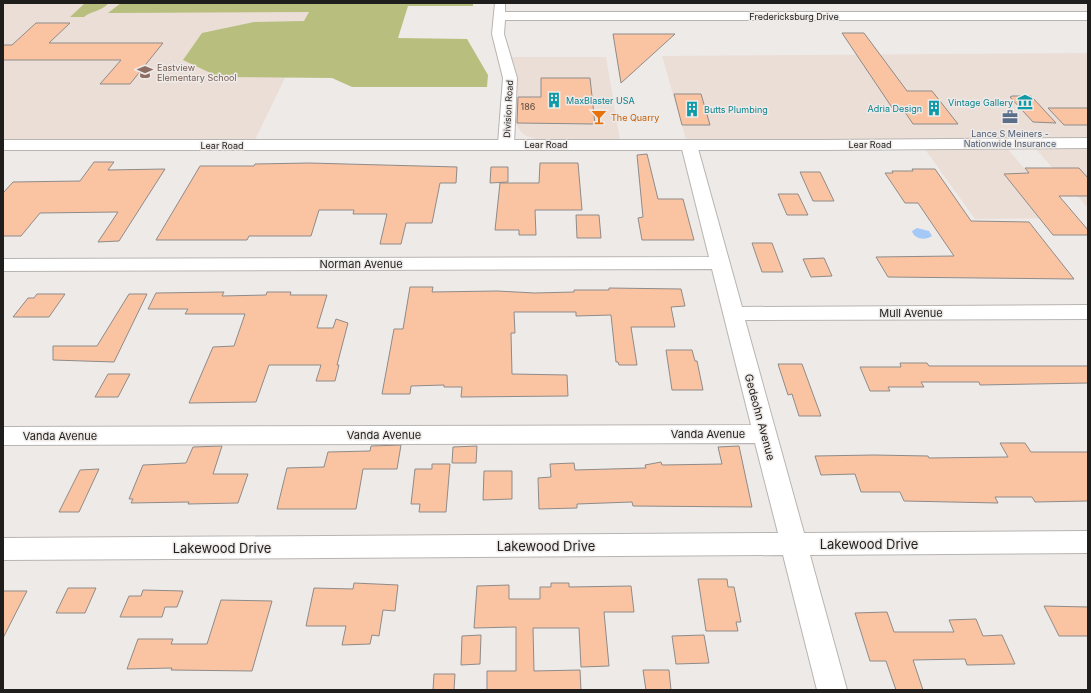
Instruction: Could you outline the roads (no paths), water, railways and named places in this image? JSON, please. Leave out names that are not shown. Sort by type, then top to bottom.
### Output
[{"type":"street","name":"Fredericksburg Drive","points":[[500,10],[1088,16]]},
{"type":"street","name":"Division Road","points":[[500,10],[499,42],[510,78],[506,144]]},
{"type":"street","name":"Lear Road","points":[[3,145],[689,145],[1088,143]]},
{"type":"street","name":"Gedeohn Avenue","points":[[689,145],[832,690]]},
{"type":"street","name":"Norman Avenue","points":[[3,265],[720,263]]},
{"type":"street","name":"Mull Avenue","points":[[733,314],[1088,312]]},
{"type":"street","name":"Vanda Avenue","points":[[3,436],[765,434]]},
{"type":"street","name":"Lakewood Drive","points":[[3,549],[1088,542]]},
{"type":"water","points":[[917,228],[929,231],[932,236],[923,239],[915,236],[912,231]]},
{"type":"place","name":"Eastview Elementary School","points":[[145,72]]},
{"type":"place","name":"MaxBlaster USA","points":[[554,100]]},
{"type":"place","name":"Vintage Gallery","points":[[1025,102]]},
{"type":"place","name":"Adria Design","points":[[934,108]]},
{"type":"place","name":"Butts Plumbing","points":[[692,109]]},
{"type":"place","name":"The Quarry","points":[[599,117]]},
{"type":"place","name":"Lance S Meiners - Nationwide Insurance","points":[[1010,117]]}]
